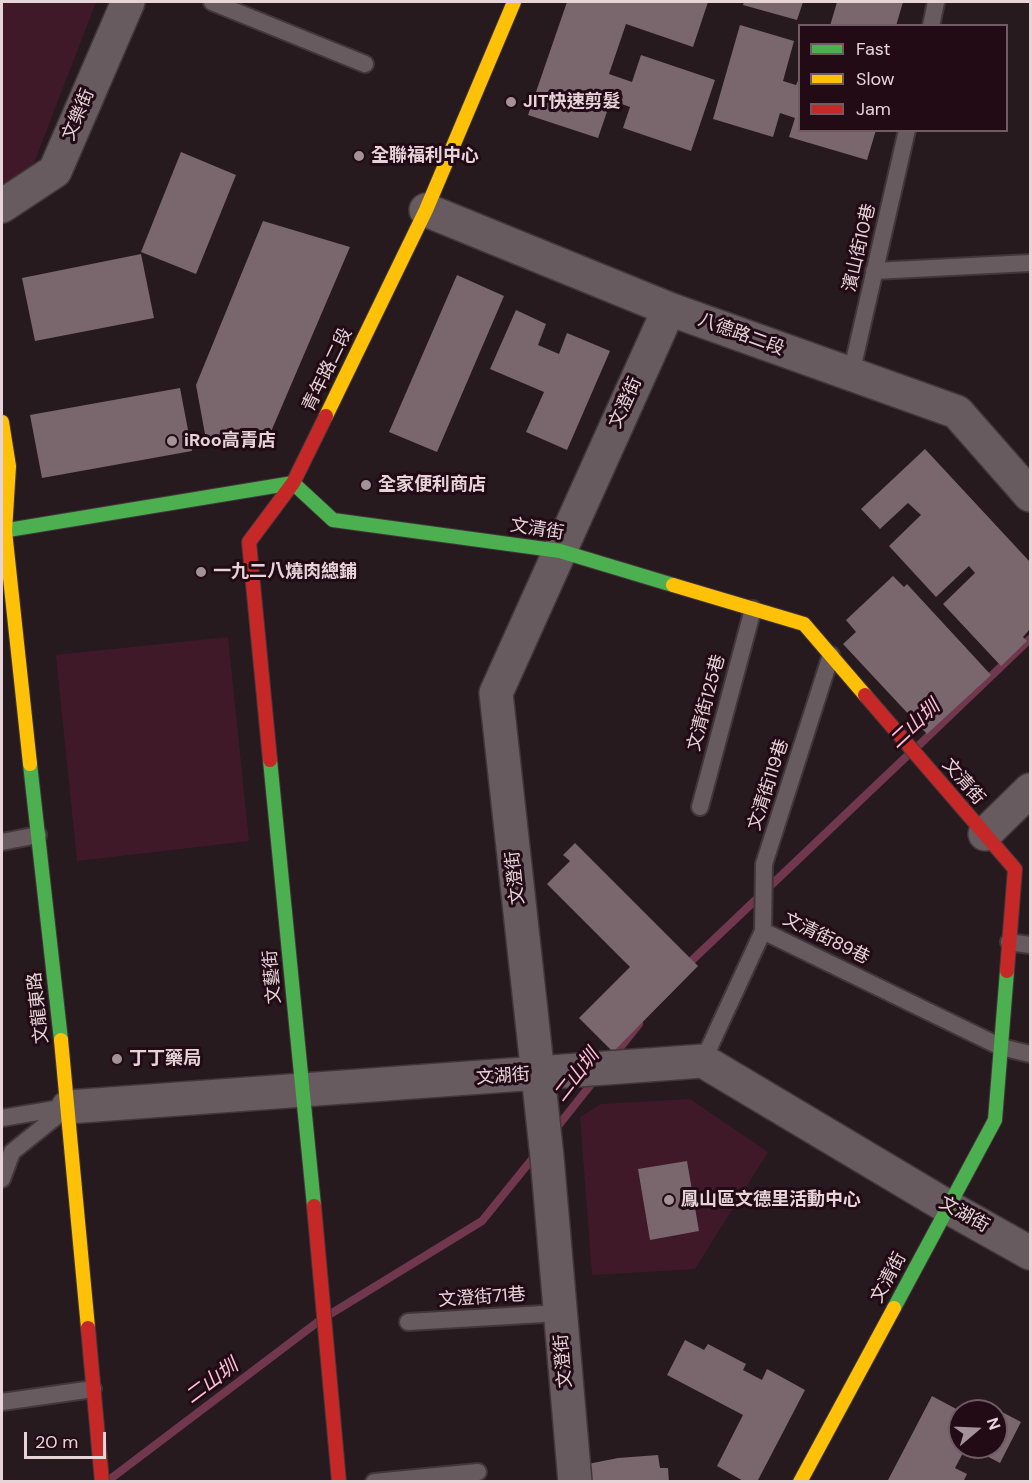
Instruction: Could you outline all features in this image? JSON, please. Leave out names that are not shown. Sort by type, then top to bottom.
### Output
[{"type":"street","name":"文樂街","points":[[2,206],[55,171],[128,2]]},
{"type":"street","name":"青年路二段","points":[[293,483],[426,210],[514,2]]},
{"type":"street","name":"八德路二段","points":[[426,210],[669,309],[957,412],[1030,495]]},
{"type":"street","name":"文澄街","points":[[575,1482],[546,1142],[496,693],[669,309]]},
{"type":"street","name":"文龍東路","points":[[2,422],[9,466],[2,529],[10,649],[38,835],[68,1107],[101,1474]]},
{"type":"street","points":[[2,529],[293,483]]},
{"type":"street","name":"文清街","points":[[293,483],[333,520],[560,551],[804,624],[1015,869],[995,1120],[800,1482]]},
{"type":"street","name":"文藝街","points":[[293,483],[249,542],[326,1325],[339,1482]]},
{"type":"street","points":[[984,834],[1030,790]]},
{"type":"street","name":"文湖街","points":[[68,1107],[702,1062],[1030,1253]]},
{"type":"lane","points":[[212,2],[365,64]]},
{"type":"lane","points":[[931,24],[936,2]]},
{"type":"lane","name":"濱山街10巷","points":[[850,374],[906,132]]},
{"type":"lane","points":[[874,271],[1030,262]]},
{"type":"lane","name":"文清街125巷","points":[[700,807],[753,609]]},
{"type":"lane","name":"文清街119巷","points":[[763,931],[764,864],[831,655]]},
{"type":"lane","points":[[2,842],[38,835]]},
{"type":"lane","name":"文清街89巷","points":[[702,1062],[763,931],[1000,1047],[1030,1054]]},
{"type":"lane","points":[[1009,942],[1030,945]]},
{"type":"lane","points":[[2,1118],[68,1107]]},
{"type":"lane","points":[[2,1179],[12,1152],[68,1107]]},
{"type":"lane","name":"文澄街71巷","points":[[408,1322],[560,1313]]},
{"type":"lane","points":[[2,1402],[93,1389]]},
{"type":"lane","points":[[374,1482],[478,1472]]},
{"type":"shaded area","points":[[2,2],[96,2],[34,163],[2,186]]},
{"type":"shaded area","points":[[228,637],[249,841],[77,861],[56,655]]},
{"type":"shaded area","points":[[690,1099],[768,1152],[695,1269],[592,1275],[580,1117],[601,1104]]},
{"type":"building","points":[[567,2],[708,2],[693,47],[626,24],[609,74],[632,82],[641,55],[715,80],[691,151],[623,128],[630,107],[611,100],[598,138],[528,115]]},
{"type":"building","points":[[744,2],[803,2],[797,20],[743,5]]},
{"type":"building","points":[[837,2],[903,2],[897,24],[831,24]]},
{"type":"building","points":[[740,25],[794,41],[783,81],[796,85],[798,80],[798,132],[875,132],[867,160],[789,137],[795,118],[780,113],[773,137],[713,119]]},
{"type":"building","points":[[181,152],[236,175],[196,274],[141,252]]},
{"type":"building","points":[[263,221],[350,247],[270,434],[207,445],[196,385]]},
{"type":"building","points":[[141,254],[154,318],[35,341],[22,278]]},
{"type":"building","points":[[457,275],[504,296],[437,452],[389,432]]},
{"type":"building","points":[[516,310],[546,324],[538,345],[559,354],[567,333],[610,351],[567,450],[526,432],[544,392],[490,369]]},
{"type":"building","points":[[180,388],[192,451],[42,478],[30,415]]},
{"type":"building","points":[[925,449],[1030,562],[1030,629],[1023,637],[1027,641],[1001,666],[943,604],[975,573],[969,566],[936,597],[889,546],[921,515],[908,503],[880,529],[861,509]]},
{"type":"building","points":[[893,576],[904,587],[907,584],[991,675],[927,734],[843,644],[856,632],[846,620]]},
{"type":"building","points":[[575,843],[698,966],[613,1052],[579,1018],[630,967],[547,884],[570,861],[563,855]]},
{"type":"building","name":"鳳山區文德里活動中心","points":[[687,1161],[699,1231],[650,1240],[638,1169]]},
{"type":"building","points":[[685,1340],[704,1350],[708,1344],[746,1364],[743,1370],[762,1380],[767,1369],[805,1390],[757,1482],[745,1482],[717,1466],[743,1415],[667,1375]]},
{"type":"building","points":[[932,1396],[948,1405],[948,1459],[960,1459],[955,1468],[967,1474],[964,1480],[968,1482],[887,1482]]},
{"type":"building","points":[[1008,1415],[1021,1422],[1008,1447]]},
{"type":"building","points":[[658,1455],[660,1468],[668,1468],[669,1482],[590,1482],[588,1464],[618,1458]]},
{"type":"waterway","name":"二山圳","points":[[918,746],[1030,639]]},
{"type":"waterway","name":"二山圳","points":[[685,967],[908,755]]},
{"type":"waterway","name":"二山圳","points":[[612,1058],[639,1024]]},
{"type":"waterway","name":"二山圳","points":[[554,1131],[596,1078]]},
{"type":"waterway","name":"二山圳","points":[[332,1313],[482,1221],[537,1153]]},
{"type":"waterway","name":"二山圳","points":[[109,1480],[319,1321]]},
{"type":"traffic: fast","points":[[293,483],[333,520],[560,551],[673,585]]},
{"type":"traffic: fast","points":[[2,531],[293,483]]},
{"type":"traffic: fast","points":[[270,760],[314,1206]]},
{"type":"traffic: fast","points":[[30,764],[61,1040]]},
{"type":"traffic: fast","points":[[894,1308],[995,1120],[1007,971]]},
{"type":"traffic: slow","points":[[326,416],[426,210],[514,2]]},
{"type":"traffic: slow","points":[[2,422],[9,466],[5,531],[30,764]]},
{"type":"traffic: slow","points":[[673,585],[804,624],[865,695]]},
{"type":"traffic: slow","points":[[61,1040],[88,1328]]},
{"type":"traffic: slow","points":[[800,1482],[894,1308]]},
{"type":"traffic: jam","points":[[270,760],[249,542],[293,483],[326,416]]},
{"type":"traffic: jam","points":[[865,695],[1015,869],[1007,971]]},
{"type":"traffic: jam","points":[[314,1206],[339,1482]]},
{"type":"traffic: jam","points":[[88,1328],[102,1482]]},
{"type":"place","name":"JIT快速剪髮","points":[[511,102]]},
{"type":"place","name":"全聯福利中心","points":[[359,156]]},
{"type":"place","name":"iRoo高青店","points":[[172,441]]},
{"type":"place","name":"全家便利商店","points":[[366,485]]},
{"type":"place","name":"一九二八燒肉總鋪","points":[[201,572]]},
{"type":"place","name":"丁丁藥局","points":[[117,1059]]},
{"type":"place","name":"鳳山區文德里活動中心","points":[[669,1200]]}]
